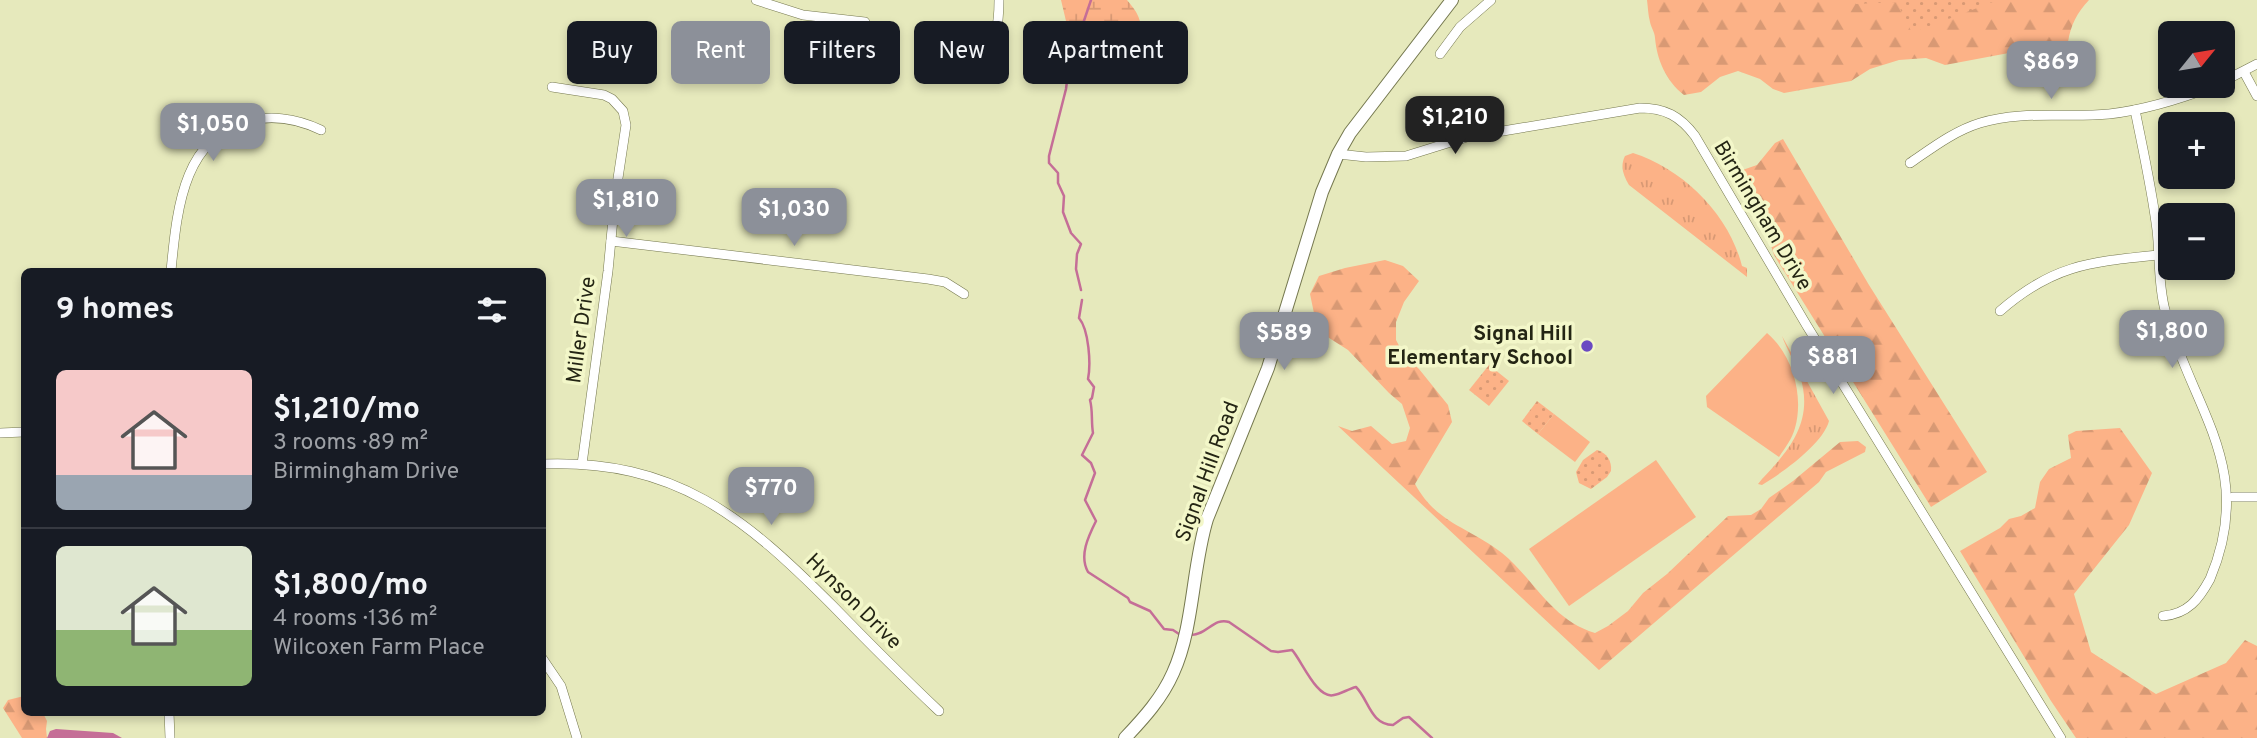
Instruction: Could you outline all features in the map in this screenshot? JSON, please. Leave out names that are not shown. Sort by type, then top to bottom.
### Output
[{"type":"main road","name":"Signal Hill Road","points":[[1125,738],[1156,702],[1177,663],[1200,542],[1207,519],[1268,368],[1322,192],[1338,154],[1350,133],[1452,0]]},
{"type":"street","points":[[756,0],[803,15],[856,21]]},
{"type":"street","points":[[997,21],[999,0]]},
{"type":"street","points":[[1440,54],[1460,27],[1491,0]]},
{"type":"street","points":[[2235,76],[2257,64]]},
{"type":"street","points":[[2244,72],[2257,96]]},
{"type":"street","name":"Miller Drive","points":[[552,87],[604,95],[617,104],[625,117],[626,125],[582,464]]},
{"type":"street","points":[[1910,163],[1964,129],[1998,119],[2091,115],[2135,110],[2178,98]]},
{"type":"street","name":"Birmingham Drive","points":[[1338,154],[1378,158],[1406,156],[1467,137],[1640,108],[1663,110],[1678,118],[1695,136],[1807,326],[2061,738]]},
{"type":"street","points":[[2135,110],[2153,201],[2158,246]]},
{"type":"street","points":[[171,268],[180,208],[189,176],[203,150],[214,139],[235,125],[263,118],[297,121],[321,130]]},
{"type":"street","points":[[611,241],[928,279],[945,282],[964,294]]},
{"type":"street","points":[[2000,311],[2032,285],[2068,270],[2097,262],[2158,255]]},
{"type":"street","points":[[2161,280],[2164,306],[2178,349],[2224,443],[2231,468],[2233,496],[2228,536],[2212,577],[2193,605],[2183,611],[2163,616]]},
{"type":"street","points":[[0,433],[21,432]]},
{"type":"street","name":"Hynson Drive","points":[[546,464],[582,464],[652,476],[695,494],[729,513],[786,559],[939,711]]},
{"type":"street","points":[[2233,496],[2257,497]]},
{"type":"street","points":[[546,664],[561,686],[577,738]]},
{"type":"street","points":[[169,716],[170,738]]},
{"type":"green space","points":[[1061,0],[1127,0],[1139,21],[1066,21]]},
{"type":"green space","points":[[1647,0],[2089,0],[2075,19],[2068,42],[1945,65],[1926,58],[1899,60],[1870,69],[1851,81],[1784,93],[1760,79],[1738,71],[1720,77],[1701,92],[1684,95],[1667,77],[1660,62]]},
{"type":"green space","points":[[1854,0],[1998,0],[1912,33],[1897,2],[1856,4]]},
{"type":"green space","points":[[1783,139],[1869,285],[1987,472],[1931,507],[1774,255],[1769,239],[1728,175],[1757,165],[1775,143]]},
{"type":"green space","points":[[1633,153],[1669,170],[1701,196],[1727,229],[1742,266],[1747,268],[1747,277],[1629,185],[1622,167],[1625,156]]},
{"type":"green space","points":[[1385,260],[1403,266],[1419,281],[1404,302],[1396,322],[1396,340],[1404,355],[1448,405],[1452,422],[1415,484],[1443,517],[1502,553],[1566,619],[1595,633],[1628,611],[1643,593],[1728,516],[1751,515],[1761,509],[1769,498],[1840,442],[1858,441],[1866,447],[1865,452],[1826,472],[1819,482],[1599,670],[1338,426],[1352,431],[1371,426],[1392,444],[1406,441],[1410,428],[1402,404],[1348,350],[1326,336],[1305,329],[1315,318],[1310,294],[1319,276]]},
{"type":"green space","points":[[1767,333],[1790,364],[1797,390],[1795,428],[1779,457],[1707,407],[1706,396]]},
{"type":"green space","points":[[1782,336],[1829,421],[1819,439],[1810,448],[1762,485],[1758,484],[1797,433],[1804,406],[1800,376]]},
{"type":"green space","points":[[1489,365],[1509,381],[1489,406],[1469,390]]},
{"type":"green space","points":[[1537,401],[1554,414],[1538,434],[1522,421]]},
{"type":"green space","points":[[1554,414],[1590,442],[1575,462],[1538,434]]},
{"type":"green space","points":[[2120,428],[2152,473],[2129,525],[2074,594],[2091,652],[2156,694],[2226,663],[2245,640],[2257,646],[2257,738],[2076,738],[1960,551],[2000,528],[2009,519],[2035,508],[2040,482],[2049,469],[2071,458],[2068,435],[2076,431]]},
{"type":"green space","points":[[1597,450],[1608,458],[1611,471],[1591,489],[1579,483],[1576,472],[1583,460]]},
{"type":"green space","points":[[1656,460],[1696,517],[1569,606],[1529,549]]},
{"type":"green space","points":[[21,697],[21,716],[44,716],[47,738],[22,738],[3,708],[8,700]]},
{"type":"shaded area","points":[[56,729],[113,733],[122,738],[47,738],[50,731]]},
{"type":"waterway","points":[[1081,290],[1076,269],[1081,244],[1071,233],[1063,212],[1064,196],[1058,183],[1058,173],[1049,163],[1049,156],[1066,89],[1069,65],[1091,0]]},
{"type":"waterway","points":[[1082,300],[1079,318],[1085,330],[1088,347],[1088,379],[1094,387],[1090,400],[1093,433],[1082,455],[1091,463],[1095,473],[1085,500],[1096,521],[1086,546],[1085,566],[1088,572],[1130,602],[1150,611],[1164,629],[1179,634]]},
{"type":"waterway","points":[[1191,635],[1219,622],[1229,622],[1271,651],[1292,650],[1316,685],[1328,695],[1356,687],[1379,720],[1393,725],[1409,717],[1432,738]]},
{"type":"place","name":"Signal Hill Elementary School","points":[[1587,346]]}]
